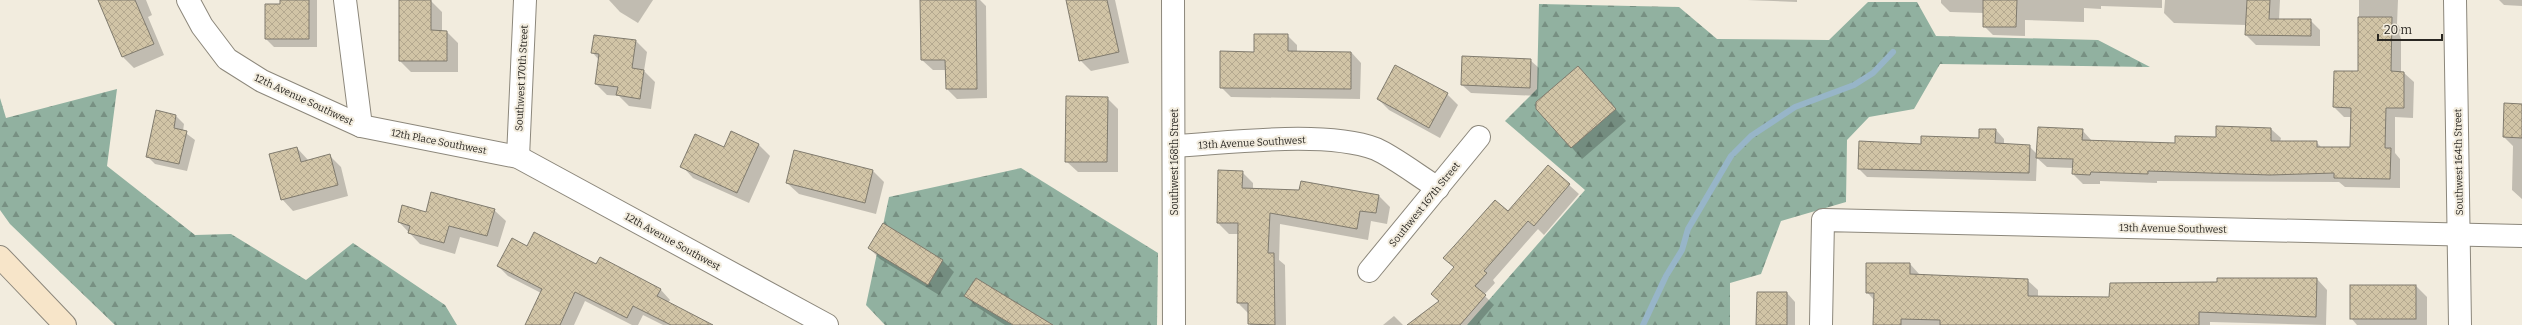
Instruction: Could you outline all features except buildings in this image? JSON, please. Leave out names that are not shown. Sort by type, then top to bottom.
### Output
[{"type":"street","name":"12th Avenue Southwest","points":[[188,0],[202,26],[227,59],[262,81],[361,126]]},
{"type":"street","points":[[345,0],[361,126]]},
{"type":"street","name":"Southwest 170th Street","points":[[518,157],[525,0]]},
{"type":"street","name":"Southwest 168th Street","points":[[1174,0],[1174,325]]},
{"type":"street","name":"Southwest 164th Street","points":[[2454,0],[2460,325]]},
{"type":"street","name":"12th Place Southwest","points":[[361,126],[518,157]]},
{"type":"street","name":"Southwest 167th Street","points":[[1369,271],[1479,137]]},
{"type":"street","name":"13th Avenue Southwest","points":[[1174,146],[1299,139],[1341,142],[1376,150],[1438,188]]},
{"type":"street","name":"12th Avenue Southwest","points":[[518,157],[827,325]]},
{"type":"street","name":"13th Avenue Southwest","points":[[1821,325],[1823,220],[2522,236]]},
{"type":"street","points":[[0,257],[65,325]]},
{"type":"green space","points":[[1868,2],[1917,2],[1936,36],[2098,40],[2150,67],[1940,64],[1914,109],[1869,117],[1847,140],[1846,202],[1781,221],[1761,274],[1730,283],[1730,325],[1467,325],[1585,190],[1505,121],[1537,89],[1539,4],[1679,7],[1717,39],[1829,40]]},
{"type":"green space","points":[[117,89],[107,166],[195,235],[231,234],[306,280],[353,243],[445,305],[457,325],[115,325],[10,224],[0,210],[0,98],[6,118]]},
{"type":"green space","points":[[1021,168],[1158,253],[1157,325],[885,325],[866,305],[889,197]]},
{"type":"waterway","points":[[1643,325],[1666,276],[1682,250],[1688,229],[1731,156],[1751,136],[1795,107],[1854,85],[1873,73],[1893,52]]}]
